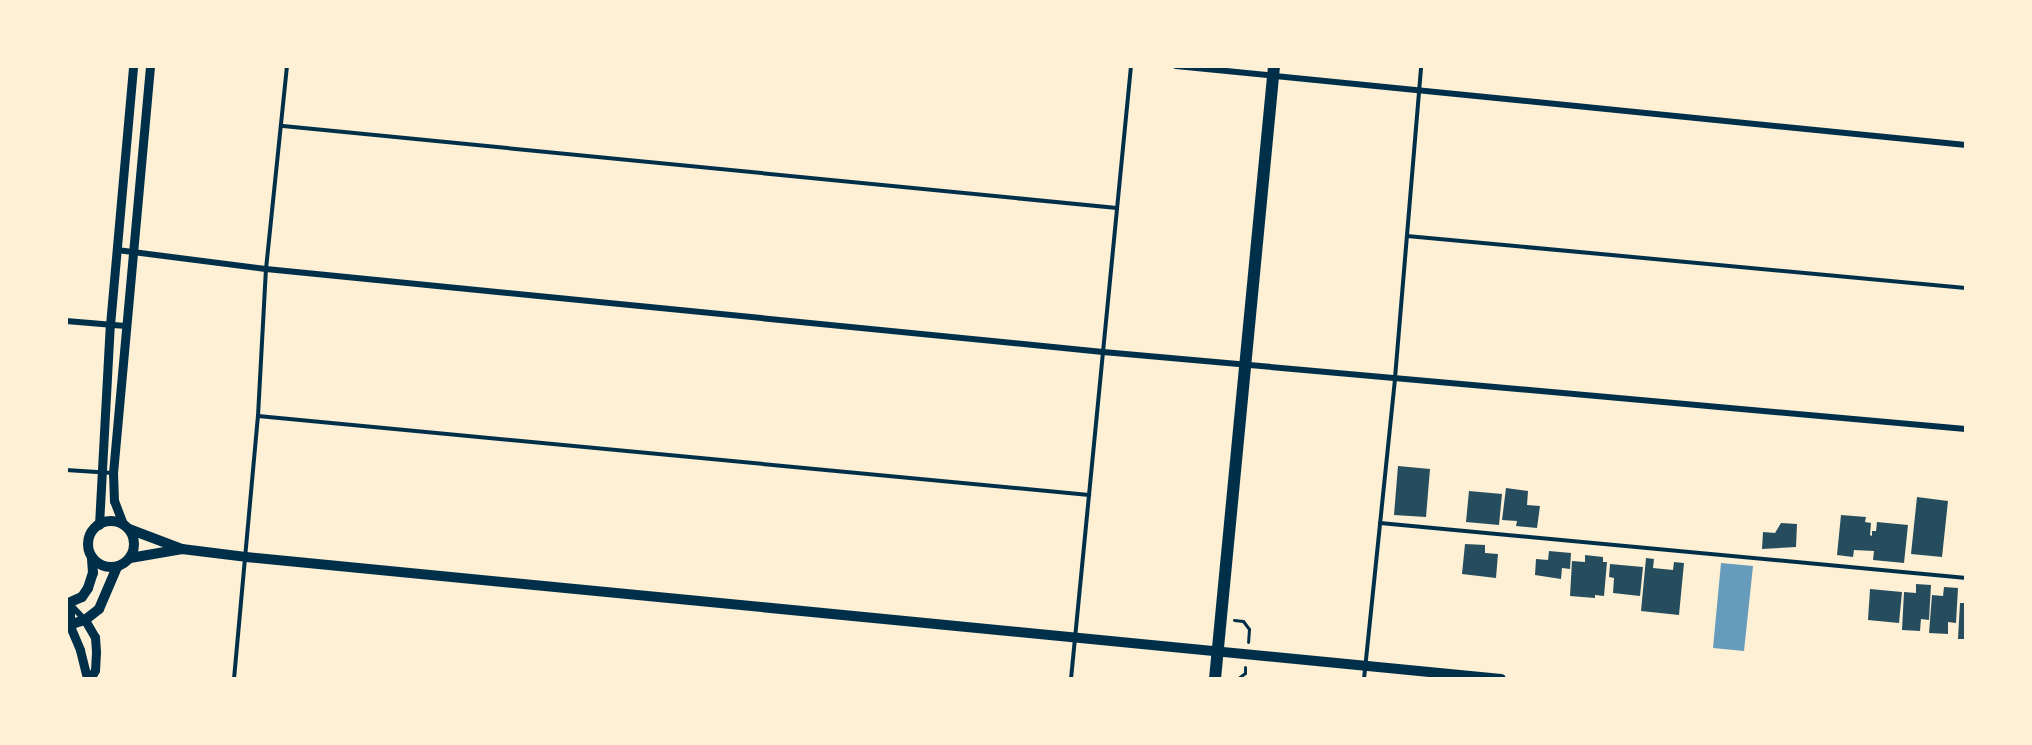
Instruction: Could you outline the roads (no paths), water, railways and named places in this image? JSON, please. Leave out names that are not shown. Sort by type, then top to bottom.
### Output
[{"type":"main road","points":[[1215,679],[1273,71]]},
{"type":"main road","points":[[68,604],[82,597],[93,573],[89,537],[99,525],[112,521],[183,549],[246,557],[1502,679]]},
{"type":"main road","points":[[126,527],[135,543],[130,558]]},
{"type":"main road","points":[[68,626],[85,620],[99,609],[117,567],[130,558],[183,549]]},
{"type":"main road","points":[[92,557],[104,567],[117,567]]},
{"type":"street","points":[[99,525],[111,325],[133,66]]},
{"type":"street","points":[[126,527],[114,501],[112,473],[150,66]]},
{"type":"street","points":[[1176,66],[1273,71],[1419,90],[1966,145]]},
{"type":"street","points":[[117,250],[266,269],[1103,352],[1966,429]]},
{"type":"street","points":[[66,321],[126,326]]},
{"type":"street","points":[[68,604],[85,620],[95,637],[95,670],[88,679]]},
{"type":"street","points":[[68,604],[68,626],[80,650],[88,679]]},
{"type":"lane","points":[[234,679],[258,416],[266,269],[283,126],[287,66]]},
{"type":"lane","points":[[1071,679],[1131,66]]},
{"type":"lane","points":[[1364,679],[1395,378],[1421,66]]},
{"type":"lane","points":[[283,126],[1117,208]]},
{"type":"lane","points":[[1407,236],[1966,288]]},
{"type":"lane","points":[[258,416],[1089,495]]},
{"type":"lane","points":[[66,470],[112,473]]},
{"type":"lane","points":[[1380,523],[1966,578]]},
{"type":"water","points":[[1721,563],[1753,566],[1744,651],[1713,648]]}]
